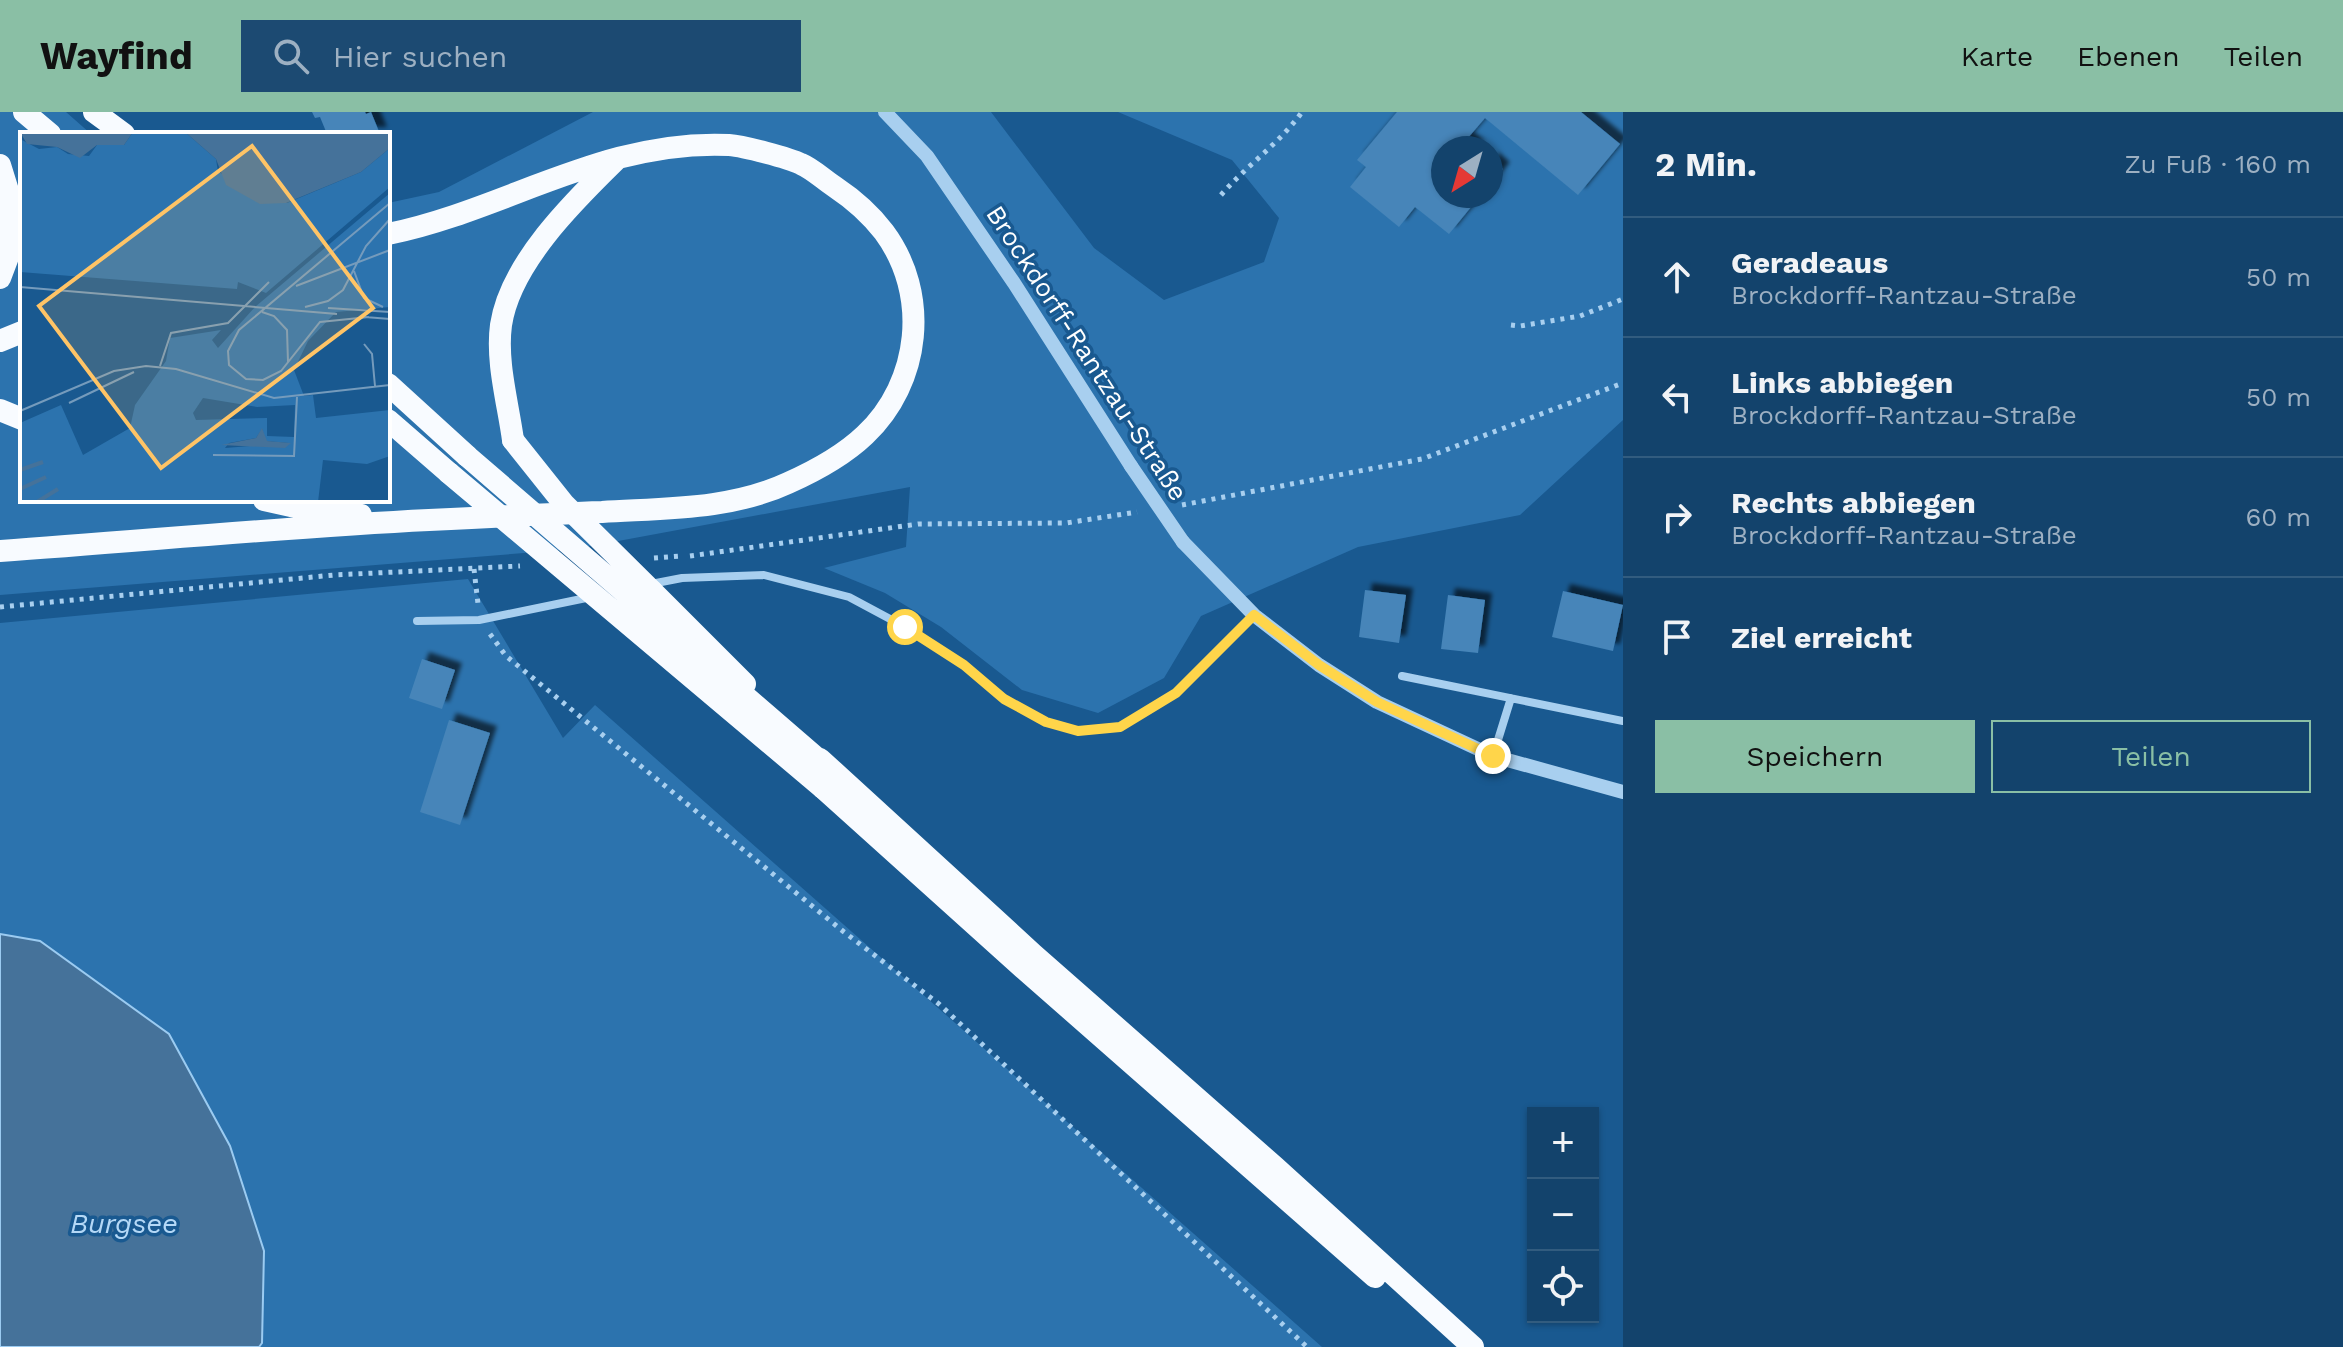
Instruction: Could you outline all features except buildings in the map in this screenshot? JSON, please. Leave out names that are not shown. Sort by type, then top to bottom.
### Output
[{"type":"highway","points":[[24,112],[48,132]]},
{"type":"highway","points":[[87,112],[109,132]]},
{"type":"highway","points":[[94,112],[121,132]]},
{"type":"highway","points":[[0,551],[406,521],[682,508],[735,501],[785,484],[830,461],[865,435],[892,401],[910,364],[914,317],[907,275],[884,233],[852,199],[801,164],[734,145],[679,146],[621,156],[467,211],[390,233]]},
{"type":"highway","points":[[621,156],[572,204],[514,283],[501,324],[501,365],[513,440],[564,504],[828,780]]},
{"type":"highway","points":[[0,165],[9,194],[11,249],[0,278]]},
{"type":"highway","points":[[0,341],[20,333]]},
{"type":"highway","points":[[390,386],[1453,1347]]},
{"type":"highway","points":[[0,410],[20,418]]},
{"type":"highway","points":[[390,422],[828,780],[1033,954],[1473,1347]]},
{"type":"highway","points":[[273,502],[406,521]]},
{"type":"street","name":"Brockdorff-Rantzau-Straße","points":[[885,112],[927,156],[1183,542],[1254,615],[1319,665],[1377,702],[1493,756],[1623,792]]},
{"type":"street","points":[[417,621],[479,620],[682,578],[764,575],[849,597],[905,627],[964,665],[1004,699],[1046,722],[1078,731],[1120,727],[1176,693],[1254,615]]},
{"type":"street","points":[[1402,676],[1623,721]]},
{"type":"street","points":[[1493,756],[1511,698]]},
{"type":"path","points":[[1221,195],[1302,112]]},
{"type":"path","points":[[1511,325],[1580,316],[1623,299]]},
{"type":"path","points":[[1168,507],[1422,459],[1623,383]]},
{"type":"path","points":[[643,559],[704,555],[918,524],[1066,523],[1139,511]]},
{"type":"path","points":[[0,607],[334,575],[535,565]]},
{"type":"path","points":[[474,569],[479,620],[506,656],[844,932],[939,1004],[1307,1347]]},
{"type":"shaded area","points":[[0,112],[66,112],[89,132],[20,132],[20,502],[390,502],[390,203],[439,192],[593,112],[991,112],[1094,248],[1164,300],[1264,262],[1279,218],[1232,160],[1118,112],[1623,112],[1623,420],[1520,515],[1358,547],[1201,616],[1164,678],[1098,713],[1022,690],[941,627],[885,593],[824,568],[906,547],[910,487],[575,549],[0,595]]},
{"type":"shaded area","points":[[468,579],[563,738],[595,705],[1322,1347],[259,1347],[262,1343],[264,1251],[230,1146],[40,941],[0,934],[0,623]]},
{"type":"water","name":"Burgsee","points":[[0,934],[40,941],[169,1034],[230,1146],[264,1251],[262,1343],[259,1347],[0,1347]]},
{"type":"route","points":[[905,627],[964,665],[1004,699],[1046,722],[1078,731],[1120,727],[1176,693],[1254,615],[1319,665],[1377,702],[1493,756]]}]
